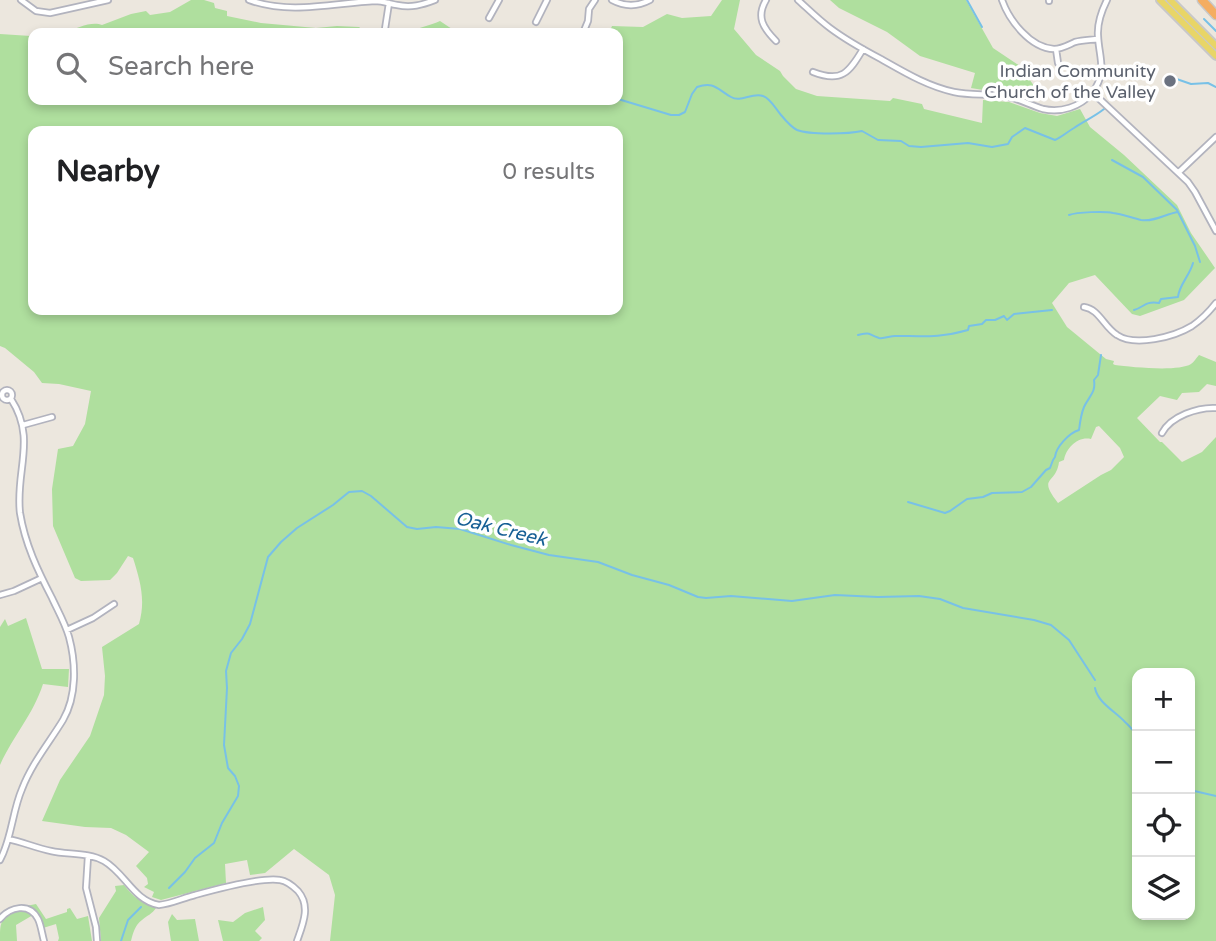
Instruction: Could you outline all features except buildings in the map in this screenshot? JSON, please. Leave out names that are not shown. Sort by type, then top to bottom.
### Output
[{"type":"highway","points":[[1202,0],[1216,15]]},
{"type":"main road","points":[[1160,0],[1216,56]]},
{"type":"main road","points":[[1170,0],[1216,46]]},
{"type":"street","points":[[21,0],[36,11],[50,13],[108,0]]},
{"type":"street","points":[[249,0],[273,6],[294,7],[377,1],[410,7],[435,0]]},
{"type":"street","points":[[489,18],[499,0]]},
{"type":"street","points":[[536,22],[547,0]]},
{"type":"street","points":[[585,28],[589,9],[595,0]]},
{"type":"street","points":[[612,0],[626,6],[650,0]]},
{"type":"street","points":[[765,0],[760,15],[762,24],[776,41]]},
{"type":"street","points":[[798,0],[829,28],[911,76],[936,87],[974,95],[1006,97],[1056,110],[1081,102],[1092,92],[1098,81],[1102,69],[1098,39],[1099,20],[1106,0]]},
{"type":"street","points":[[1002,0],[1007,13],[1028,37],[1038,44],[1056,49],[1080,41],[1098,39]]},
{"type":"street","points":[[385,28],[388,3]]},
{"type":"street","points":[[813,72],[832,77],[840,76],[849,70],[863,49]]},
{"type":"street","points":[[1056,49],[1058,64]]},
{"type":"street","points":[[1092,92],[1179,172],[1195,192],[1216,231]]},
{"type":"street","points":[[1179,172],[1216,136]]},
{"type":"street","points":[[1084,307],[1091,308],[1117,335],[1127,340],[1139,341],[1178,333],[1206,315],[1216,303]]},
{"type":"street","points":[[0,860],[22,787],[68,709],[74,656],[67,630],[27,541],[20,514],[23,425],[11,399],[3,398],[2,389]]},
{"type":"street","points":[[1162,433],[1167,426],[1190,412],[1202,408],[1216,408]]},
{"type":"street","points":[[23,425],[52,417]]},
{"type":"street","points":[[0,595],[42,578]]},
{"type":"street","points":[[67,630],[114,604]]},
{"type":"street","points":[[8,839],[106,862],[139,896],[152,904],[176,902],[194,895],[255,882],[278,879],[285,881],[295,888],[304,900],[304,923],[297,941]]},
{"type":"street","points":[[88,856],[86,888],[97,941]]},
{"type":"street","points":[[0,919],[12,909],[28,909],[38,920],[44,941]]},
{"type":"green space","points":[[191,0],[204,0],[214,3],[215,8],[227,11],[227,16],[261,23],[316,28],[78,28],[102,25],[146,11],[150,15],[170,12]]},
{"type":"green space","points":[[722,0],[740,0],[734,29],[756,55],[780,71],[796,89],[817,96],[890,101],[893,98],[922,104],[924,109],[982,123],[983,100],[1009,102],[1057,116],[1080,109],[1090,127],[1177,205],[1191,233],[1215,268],[1184,300],[1140,316],[1132,314],[1095,275],[1069,283],[1052,303],[1067,327],[1106,359],[1114,361],[1115,365],[1176,368],[1191,364],[1199,355],[1216,362],[1216,386],[1207,384],[1199,392],[1182,393],[1177,400],[1160,396],[1137,418],[1182,462],[1202,452],[1216,437],[1216,941],[330,941],[335,895],[329,875],[294,849],[265,873],[250,875],[247,860],[225,864],[226,883],[161,900],[152,897],[154,892],[144,887],[148,884],[147,878],[136,866],[149,852],[126,835],[111,828],[42,821],[60,780],[90,736],[104,695],[102,647],[139,624],[142,598],[133,558],[128,556],[110,580],[81,581],[75,578],[53,526],[52,489],[58,449],[73,446],[85,424],[91,391],[42,383],[34,372],[0,346],[0,34],[28,36],[28,105],[623,105],[623,28],[611,28],[612,26],[643,27],[667,14],[682,18],[711,16]],"holes":[[[1099,426],[1120,448],[1124,457],[1111,470],[1058,503],[1048,484],[1059,462],[1064,460],[1073,444],[1082,439],[1091,439]]]},
{"type":"green space","points":[[830,0],[966,0],[993,48],[1020,66],[1044,100],[971,88],[975,73],[920,56],[887,32],[839,8]]},
{"type":"green space","points":[[440,21],[450,28],[420,28]]},
{"type":"green space","points":[[337,26],[360,28],[316,28]]},
{"type":"green space","points":[[26,618],[42,669],[69,669],[68,687],[43,684],[34,706],[0,765],[0,627],[5,619],[8,626]]},
{"type":"green space","points":[[124,885],[138,900],[156,908],[138,924],[131,941],[101,941],[99,918],[116,891],[115,886]]},
{"type":"green space","points":[[36,904],[46,919],[67,912],[70,908],[77,919],[88,916],[92,941],[58,941],[56,924],[43,928],[37,913],[26,906]]},
{"type":"green space","points":[[263,907],[265,920],[255,931],[262,938],[259,941],[223,941],[218,920],[233,922],[245,913]]},
{"type":"green space","points":[[15,910],[23,910],[33,915],[16,925],[17,941],[0,941],[2,922]]},
{"type":"green space","points":[[172,914],[177,920],[195,919],[199,941],[171,941],[168,922]]},
{"type":"waterway","points":[[967,0],[982,27]]},
{"type":"waterway","points":[[1204,19],[1216,31]]},
{"type":"waterway","points":[[1168,76],[1191,84],[1208,83],[1216,87]]},
{"type":"waterway","points":[[623,101],[679,115],[685,112],[697,87],[712,85],[735,99],[755,95],[766,97],[797,130],[830,134],[862,131],[878,140],[901,141],[909,146],[921,147],[968,143],[992,147],[1008,144],[1012,137],[1025,128],[1055,140],[1104,109]]},
{"type":"waterway","points":[[1112,160],[1143,177],[1177,210],[1200,262]]},
{"type":"waterway","points":[[1069,215],[1109,212],[1146,220],[1178,212]]},
{"type":"waterway","points":[[1134,310],[1147,304],[1159,303],[1161,299],[1178,297],[1193,263]]},
{"type":"waterway","points":[[858,335],[868,334],[881,338],[949,334],[968,330],[969,326],[982,324],[986,320],[1004,316],[1007,320],[1014,314],[1052,310]]},
{"type":"waterway","points":[[908,502],[945,513],[967,499],[992,493],[1022,492],[1031,487],[1050,468],[1064,441],[1079,430],[1083,410],[1098,375],[1101,355]]},
{"type":"waterway","name":"Oak Creek","points":[[169,888],[195,858],[214,843],[238,796],[239,786],[228,768],[224,745],[226,671],[231,653],[250,624],[268,557],[297,528],[349,492],[362,491],[371,496],[407,527],[460,529],[549,555],[598,562],[698,597],[731,596],[792,601],[835,595],[919,596],[940,599],[963,608],[1034,620],[1051,625],[1069,640],[1095,680]]},
{"type":"waterway","name":"Oak Creek","points":[[1095,688],[1103,702],[1133,731]]},
{"type":"waterway","name":"Oak Creek","points":[[1195,791],[1216,796]]},
{"type":"waterway","name":"Oak Creek","points":[[121,941],[128,920],[141,907]]},
{"type":"place","name":"Indian Community Church of the Valley","points":[[1170,81]]}]
